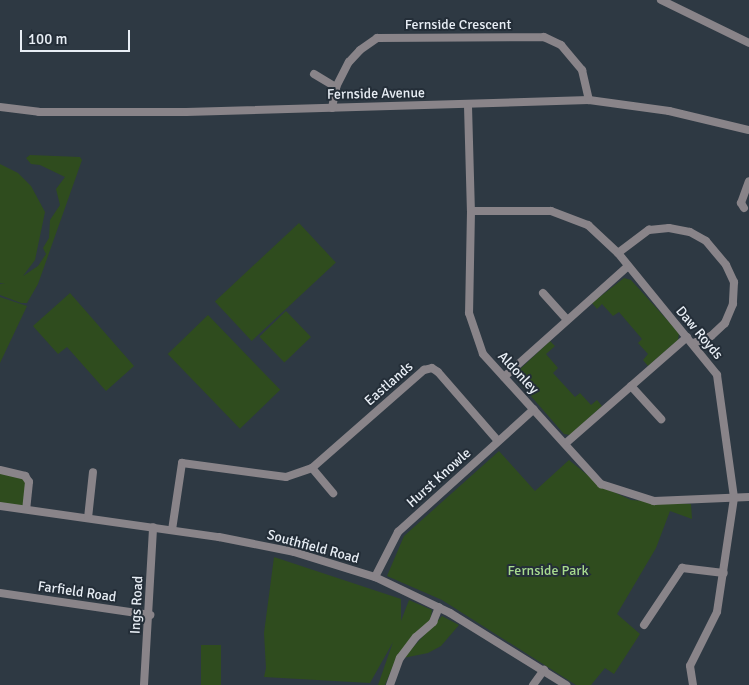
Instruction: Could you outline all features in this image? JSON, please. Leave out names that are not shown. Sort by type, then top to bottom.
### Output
[{"type":"street","points":[[661,0],[749,43]]},
{"type":"street","name":"Fernside Crescent","points":[[332,108],[336,87],[360,50],[377,38],[544,37],[561,45],[582,70],[589,100]]},
{"type":"street","name":"Fernside Avenue","points":[[314,74],[336,87]]},
{"type":"street","name":"Fernside Avenue","points":[[0,107],[39,112],[177,112],[468,106],[589,100],[670,111],[749,130]]},
{"type":"street","name":"Aldonley","points":[[468,106],[472,211],[469,313],[483,354],[601,484],[636,497],[654,501],[749,497]]},
{"type":"street","points":[[744,208],[741,202],[749,180]]},
{"type":"street","name":"Daw Royds","points":[[472,211],[551,212],[588,225],[618,253],[627,267],[690,340],[717,375],[734,498],[717,612],[690,666],[693,685]]},
{"type":"street","points":[[566,444],[631,386],[690,340],[710,336],[725,323],[733,304],[734,282],[726,265],[706,241],[690,232],[669,228],[649,230],[618,253]]},
{"type":"street","points":[[504,377],[627,267]]},
{"type":"street","points":[[543,293],[567,320]]},
{"type":"street","name":"Eastlands","points":[[172,530],[182,463],[286,477],[312,468],[424,370],[432,368],[498,441]]},
{"type":"street","points":[[631,386],[661,419]]},
{"type":"street","name":"Hurst Knowle","points":[[376,577],[398,532],[534,409]]},
{"type":"street","points":[[312,468],[333,493]]},
{"type":"street","points":[[0,470],[25,476],[29,482],[26,509]]},
{"type":"street","points":[[88,518],[93,472]]},
{"type":"street","name":"Southfield Road","points":[[0,506],[153,527],[294,552],[376,577],[439,607],[566,685]]},
{"type":"street","name":"Ings Road","points":[[144,685],[150,615],[153,527]]},
{"type":"street","points":[[644,625],[682,568],[724,573]]},
{"type":"street","name":"Farfield Road","points":[[0,593],[150,615]]},
{"type":"street","points":[[390,685],[404,652],[433,622],[439,607]]},
{"type":"street","points":[[533,685],[544,670]]},
{"type":"green space","points":[[30,155],[80,157],[82,160],[38,284],[27,303],[21,303],[0,295],[0,284],[5,283],[0,283],[0,164],[18,173],[31,186],[45,212],[35,260],[23,276],[38,266],[46,254],[43,248],[49,238],[50,220],[60,205],[56,189],[65,177],[40,165],[31,164],[26,158]]},
{"type":"green space","points":[[299,223],[336,262],[252,341],[215,301]]},
{"type":"green space","points":[[624,278],[631,280],[679,333],[678,340],[648,366],[643,360],[648,354],[638,343],[642,339],[619,312],[613,316],[602,304],[597,309],[592,303]]},
{"type":"green space","points":[[70,293],[134,366],[106,391],[67,347],[58,354],[33,326]]},
{"type":"green space","points":[[0,297],[27,306],[0,363]]},
{"type":"green space","points":[[286,311],[311,337],[284,363],[259,337]]},
{"type":"green space","points":[[208,315],[280,390],[240,429],[168,354]]},
{"type":"green space","points":[[550,341],[555,346],[546,354],[558,368],[553,373],[575,397],[580,393],[591,405],[597,400],[602,406],[570,435],[564,434],[516,379],[517,372]]},
{"type":"green space","name":"Fernside Park","points":[[499,451],[535,491],[569,460],[601,486],[631,500],[691,504],[692,519],[670,511],[656,548],[617,614],[640,634],[614,674],[605,668],[591,685],[576,685],[442,600],[387,576],[404,536]]},
{"type":"green space","points":[[0,471],[25,476],[26,509],[0,506]]},
{"type":"green space","points":[[274,557],[401,599],[401,621],[409,600],[432,610],[430,621],[398,654],[385,685],[378,685],[393,642],[370,683],[264,677],[266,668],[264,633]]},
{"type":"green space","points":[[442,616],[459,625],[441,646],[428,653],[403,658]]},
{"type":"green space","points":[[201,645],[221,645],[221,685],[201,685]]}]
